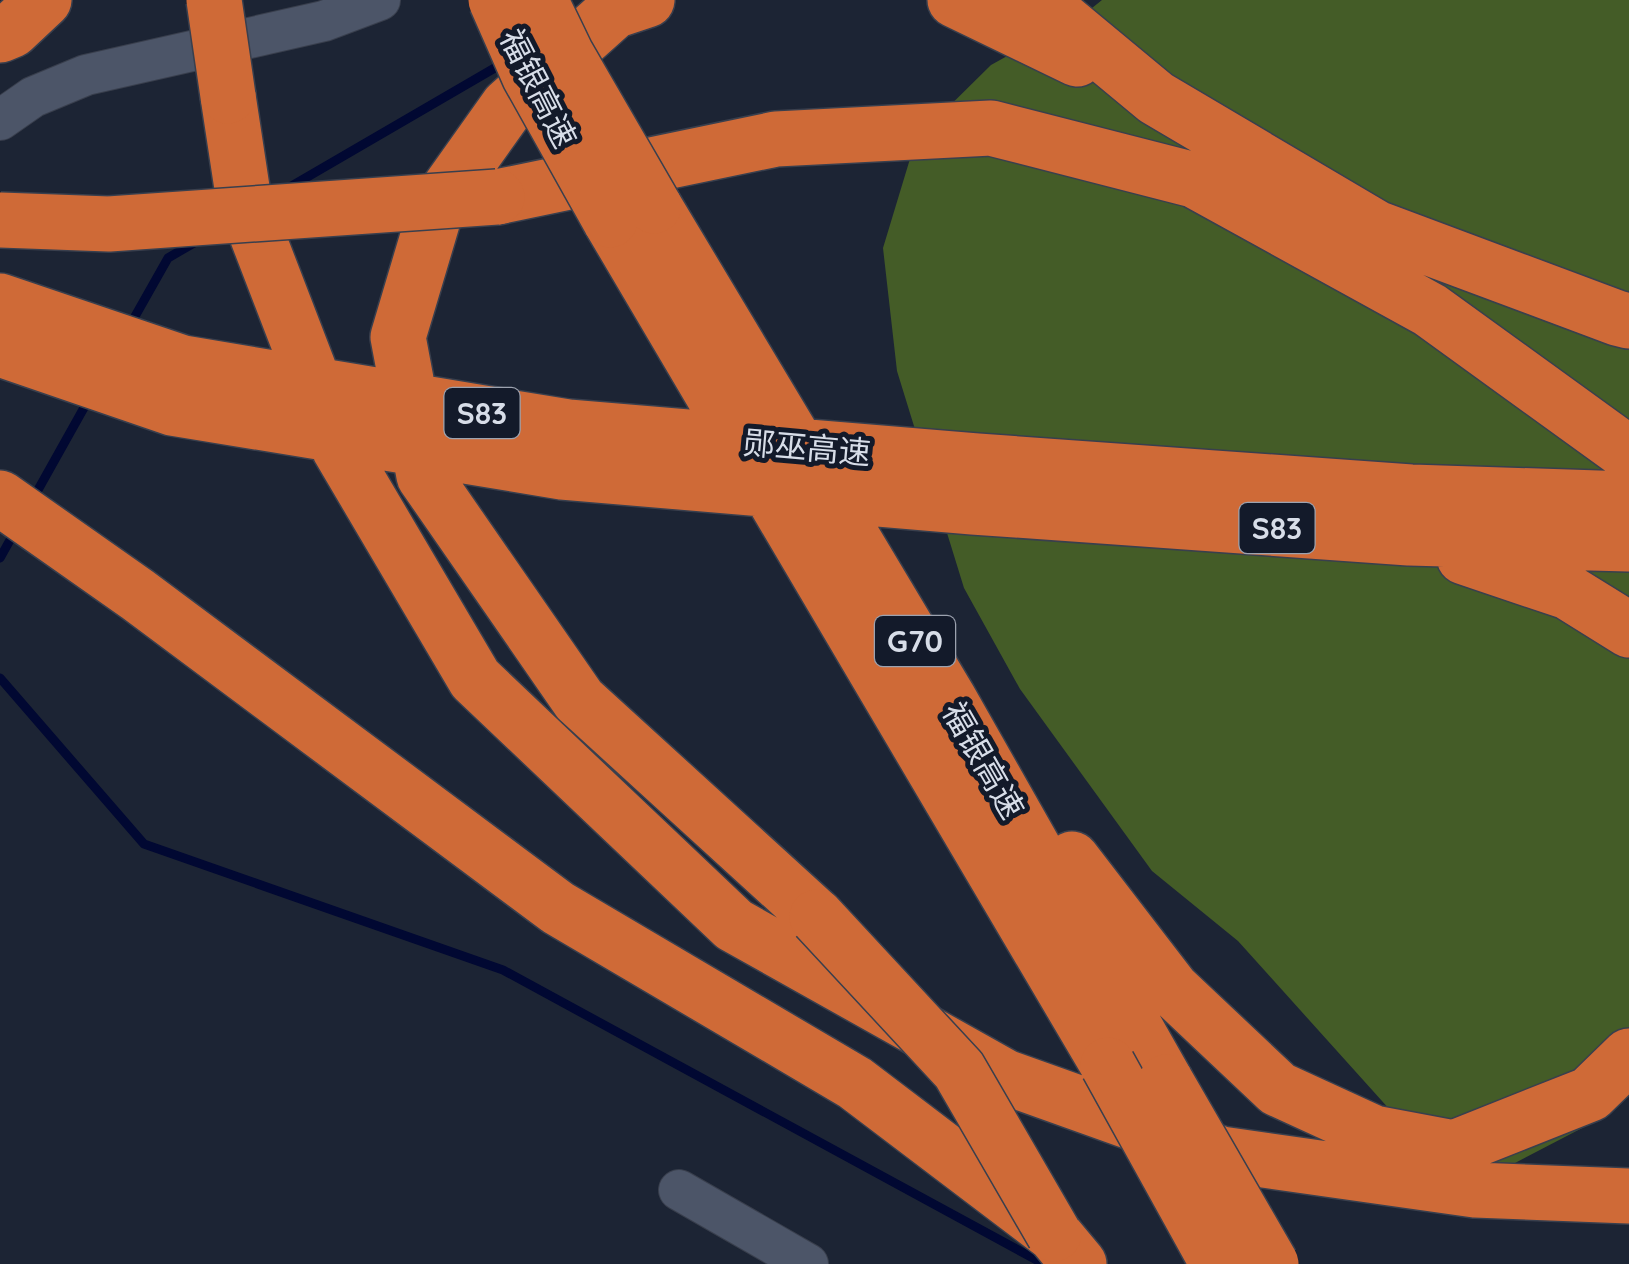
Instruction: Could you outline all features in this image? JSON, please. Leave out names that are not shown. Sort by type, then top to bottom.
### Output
[{"type":"highway","points":[[214,0],[244,202],[339,448],[476,679],[734,925],[1005,1077],[1221,1154],[1475,1190],[1629,1196]]},
{"type":"highway","name":"福银高速","points":[[496,0],[529,74],[632,213],[949,699],[1271,1264]]},
{"type":"highway","name":"福银高速","points":[[540,0],[632,213],[1218,1264]]},
{"type":"highway","points":[[647,0],[614,10],[508,106],[437,206],[398,338],[424,476],[580,700],[817,917],[960,1070],[1067,1249]]},
{"type":"highway","points":[[955,0],[1156,98],[1376,228],[1629,320]]},
{"type":"highway","points":[[1038,0],[1156,98]]},
{"type":"highway","points":[[0,220],[109,224],[497,197],[776,139],[992,128],[1194,180],[1430,310],[1629,454]]},
{"type":"highway","name":"郧巫高速","points":[[0,300],[184,364],[568,427],[1411,492],[1629,498]]},
{"type":"highway","name":"郧巫高速","points":[[0,349],[172,408],[562,472],[1409,538],[1629,544]]},
{"type":"highway","points":[[0,498],[154,606],[558,908],[855,1083],[1067,1249]]},
{"type":"highway","points":[[1409,538],[1568,592],[1629,630]]},
{"type":"highway","points":[[949,699],[1172,989],[1278,1088],[1374,1133],[1454,1148],[1590,1094],[1629,1056]]},
{"type":"street","points":[[0,120],[33,97],[86,75],[324,21],[380,0]]},
{"type":"street","points":[[679,1190],[808,1264]]},
{"type":"green space","points":[[1102,0],[1629,0],[1629,1091],[1586,1126],[1492,1175],[1400,1121],[1238,941],[1152,871],[1020,689],[964,588],[897,371],[883,248],[916,139],[991,65]]},
{"type":"waterway","points":[[290,187],[505,62]]},
{"type":"waterway","points":[[129,327],[168,258],[199,240]]},
{"type":"waterway","points":[[34,497],[90,397]]},
{"type":"waterway","points":[[0,558],[14,533]]},
{"type":"waterway","points":[[0,678],[144,844],[503,970],[1044,1264]]}]
